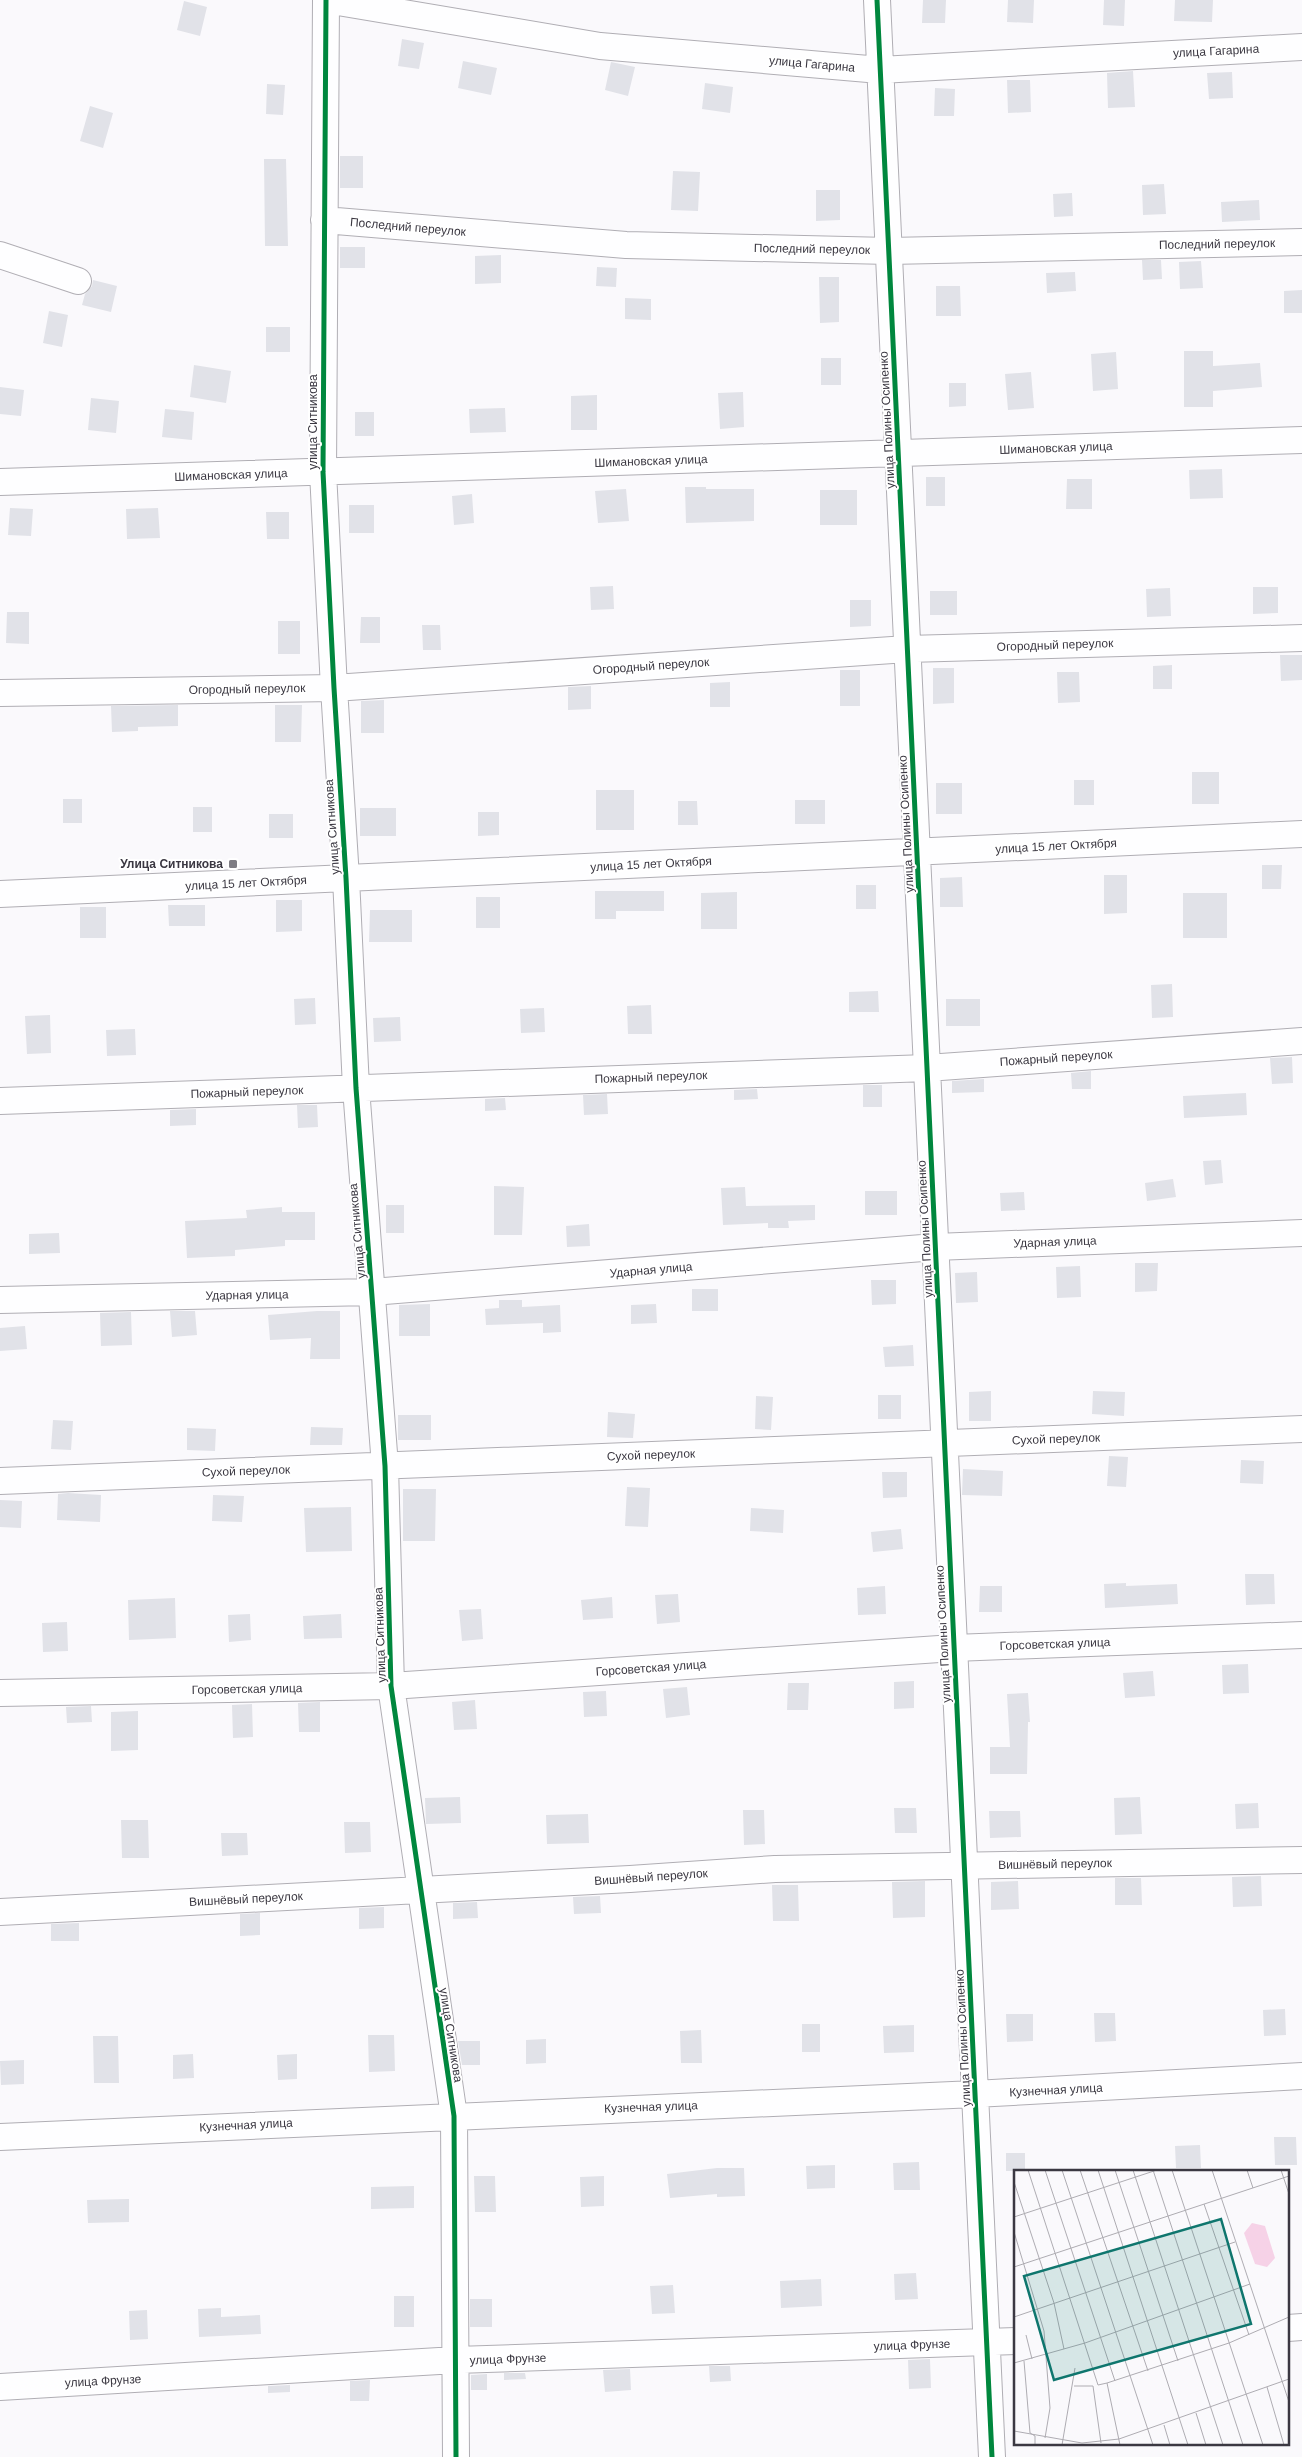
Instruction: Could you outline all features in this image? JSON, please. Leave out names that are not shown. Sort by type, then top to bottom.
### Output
[{"type":"street","name":"улица Гагарина","points":[[326,0],[600,46],[880,70],[1302,47]]},
{"type":"street","name":"улица Ситникова","points":[[326,0],[323,472],[334,688],[346,878],[356,1088],[385,1466],[391,1686],[419,1890],[454,2116],[456,2457]]},
{"type":"street","name":"улица Полины Осипенко","points":[[877,0],[992,2457]]},
{"type":"street","name":"Последний переулок","points":[[324,220],[626,245],[889,251],[1302,242]]},
{"type":"street","points":[[0,256],[78,281]]},
{"type":"street","name":"Шимановская улица","points":[[0,482],[1302,440]]},
{"type":"street","name":"Огородный переулок","points":[[0,693],[334,688],[908,649],[1302,638]]},
{"type":"street","name":"улица 15 лет Октября","points":[[0,894],[1302,834]]},
{"type":"street","name":"Пожарный переулок","points":[[0,1101],[927,1068],[1302,1041]]},
{"type":"street","name":"Ударная улица","points":[[0,1300],[372,1292],[936,1247],[1302,1233]]},
{"type":"street","name":"Сухой переулок","points":[[0,1481],[1302,1429]]},
{"type":"street","name":"Горсоветская улица","points":[[0,1693],[391,1686],[954,1648],[1302,1635]]},
{"type":"street","name":"Вишнёвый переулок","points":[[0,1912],[775,1869],[1302,1860]]},
{"type":"street","name":"Кузнечная улица","points":[[0,2137],[975,2094],[1302,2076]]},
{"type":"street","name":"улица Фрунзе","points":[[0,2387],[456,2360],[1014,2341]]},
{"type":"building","points":[[923,0],[946,0],[945,23],[922,23]]},
{"type":"building","points":[[1008,0],[1034,0],[1033,23],[1007,22]]},
{"type":"building","points":[[1104,0],[1125,0],[1124,26],[1103,25]]},
{"type":"building","points":[[1175,0],[1213,0],[1212,22],[1174,21]]},
{"type":"building","points":[[184,1],[207,7],[200,36],[177,30]]},
{"type":"building","points":[[402,39],[424,43],[419,69],[398,66]]},
{"type":"building","points":[[463,61],[497,68],[491,95],[458,88]]},
{"type":"building","points":[[611,62],[635,67],[628,96],[605,90]]},
{"type":"building","points":[[1133,71],[1135,107],[1108,108],[1107,73]]},
{"type":"building","points":[[1232,72],[1233,98],[1209,99],[1207,73]]},
{"type":"building","points":[[1007,80],[1030,80],[1031,112],[1008,113]]},
{"type":"building","points":[[705,83],[733,87],[730,113],[702,109]]},
{"type":"building","points":[[267,84],[285,85],[283,115],[266,114]]},
{"type":"building","points":[[935,88],[955,89],[954,116],[934,116]]},
{"type":"building","points":[[90,106],[113,113],[103,148],[80,141]]},
{"type":"building","points":[[340,156],[363,156],[363,188],[340,188]]},
{"type":"building","points":[[264,159],[286,159],[288,246],[265,246]]},
{"type":"building","points":[[673,171],[700,172],[698,211],[671,210]]},
{"type":"building","points":[[1164,184],[1166,214],[1143,215],[1142,185]]},
{"type":"building","points":[[816,190],[840,190],[840,220],[816,221]]},
{"type":"building","points":[[1072,193],[1073,216],[1054,217],[1053,194]]},
{"type":"building","points":[[1259,200],[1260,220],[1222,222],[1221,202]]},
{"type":"building","points":[[340,247],[365,247],[365,268],[340,268]]},
{"type":"building","points":[[501,255],[501,283],[475,284],[475,256]]},
{"type":"building","points":[[1142,260],[1161,260],[1162,279],[1143,280]]},
{"type":"building","points":[[1201,261],[1203,288],[1180,289],[1179,262]]},
{"type":"building","points":[[597,267],[617,268],[616,287],[596,286]]},
{"type":"building","points":[[1075,272],[1076,291],[1047,293],[1046,273]]},
{"type":"building","points":[[819,277],[839,277],[839,322],[820,323]]},
{"type":"building","points":[[93,280],[117,286],[111,312],[82,305],[85,294],[92,286]]},
{"type":"building","points":[[936,286],[960,286],[961,316],[936,316]]},
{"type":"building","points":[[1302,290],[1302,313],[1284,313],[1284,291]]},
{"type":"building","points":[[625,298],[651,299],[651,320],[625,319]]},
{"type":"building","points":[[49,311],[68,315],[62,347],[43,343]]},
{"type":"building","points":[[266,327],[290,327],[290,352],[266,352]]},
{"type":"building","points":[[1184,351],[1213,351],[1213,366],[1260,363],[1262,387],[1213,391],[1213,407],[1184,407]]},
{"type":"building","points":[[1116,352],[1118,389],[1093,391],[1091,354]]},
{"type":"building","points":[[821,358],[841,358],[841,385],[821,385]]},
{"type":"building","points":[[194,365],[231,371],[226,403],[190,397]]},
{"type":"building","points":[[1031,372],[1034,408],[1008,410],[1005,374]]},
{"type":"building","points":[[949,383],[966,383],[966,406],[949,407]]},
{"type":"building","points":[[0,387],[24,390],[21,416],[0,414]]},
{"type":"building","points":[[743,392],[744,427],[720,429],[718,393]]},
{"type":"building","points":[[597,395],[597,430],[571,430],[571,396]]},
{"type":"building","points":[[91,398],[119,401],[116,433],[88,430]]},
{"type":"building","points":[[505,408],[506,432],[470,433],[469,409]]},
{"type":"building","points":[[165,409],[194,412],[192,440],[162,437]]},
{"type":"building","points":[[355,412],[374,412],[374,436],[355,436]]},
{"type":"building","points":[[1222,469],[1223,498],[1190,499],[1189,470]]},
{"type":"building","points":[[926,477],[945,477],[945,506],[926,506]]},
{"type":"building","points":[[1067,479],[1092,479],[1092,509],[1066,509]]},
{"type":"building","points":[[685,487],[754,489],[754,521],[686,523]]},
{"type":"building","points":[[626,489],[629,521],[598,523],[595,491]]},
{"type":"building","points":[[820,490],[857,490],[857,525],[820,525]]},
{"type":"building","points":[[472,494],[474,523],[454,525],[452,496]]},
{"type":"building","points":[[349,505],[374,505],[374,533],[349,533]]},
{"type":"building","points":[[10,508],[33,509],[31,536],[8,535]]},
{"type":"building","points":[[158,508],[160,538],[127,539],[126,509]]},
{"type":"building","points":[[266,512],[289,512],[289,539],[267,539]]},
{"type":"building","points":[[613,586],[614,609],[591,610],[590,587]]},
{"type":"building","points":[[1253,587],[1278,587],[1278,613],[1253,614]]},
{"type":"building","points":[[1170,588],[1171,616],[1147,617],[1146,589]]},
{"type":"building","points":[[930,591],[957,591],[957,615],[930,615]]},
{"type":"building","points":[[850,600],[871,600],[871,626],[850,627]]},
{"type":"building","points":[[7,612],[29,612],[29,644],[6,643]]},
{"type":"building","points":[[361,617],[380,617],[380,643],[360,643]]},
{"type":"building","points":[[278,621],[300,621],[300,654],[278,654]]},
{"type":"building","points":[[422,625],[440,625],[441,650],[423,650]]},
{"type":"building","points":[[1280,655],[1302,655],[1302,680],[1281,681]]},
{"type":"building","points":[[1172,665],[1172,689],[1153,689],[1153,666]]},
{"type":"building","points":[[933,668],[954,668],[954,703],[933,704]]},
{"type":"building","points":[[840,670],[860,670],[860,706],[840,706]]},
{"type":"building","points":[[1057,672],[1079,672],[1080,702],[1058,703]]},
{"type":"building","points":[[730,682],[730,707],[710,707],[710,683]]},
{"type":"building","points":[[591,686],[591,709],[568,710],[568,687]]},
{"type":"building","points":[[384,700],[384,733],[361,733],[361,701]]},
{"type":"building","points":[[178,705],[178,726],[138,727],[138,731],[112,732],[111,706]]},
{"type":"building","points":[[275,705],[302,705],[301,742],[275,742]]},
{"type":"building","points":[[1192,772],[1219,772],[1219,804],[1192,804]]},
{"type":"building","points":[[1074,780],[1094,780],[1094,805],[1074,805]]},
{"type":"building","points":[[936,783],[962,783],[962,814],[936,814]]},
{"type":"building","points":[[596,790],[634,790],[634,830],[596,830]]},
{"type":"building","points":[[63,799],[82,799],[82,823],[63,823]]},
{"type":"building","points":[[795,800],[825,800],[825,824],[795,824]]},
{"type":"building","points":[[678,801],[697,801],[698,825],[678,825]]},
{"type":"building","points":[[193,807],[212,807],[212,832],[193,832]]},
{"type":"building","points":[[360,808],[396,808],[396,836],[360,836]]},
{"type":"building","points":[[478,812],[499,812],[499,835],[478,836]]},
{"type":"building","points":[[269,814],[293,814],[293,838],[269,838]]},
{"type":"building","points":[[1262,865],[1282,865],[1281,889],[1262,889]]},
{"type":"building","points":[[1104,875],[1127,875],[1127,913],[1104,914]]},
{"type":"building","points":[[962,877],[963,907],[940,907],[940,878]]},
{"type":"building","points":[[856,885],[876,885],[876,909],[856,909]]},
{"type":"building","points":[[595,891],[664,891],[664,911],[616,911],[616,919],[595,919]]},
{"type":"building","points":[[737,892],[737,929],[701,929],[701,893]]},
{"type":"building","points":[[1183,893],[1227,893],[1227,938],[1183,938]]},
{"type":"building","points":[[476,897],[500,897],[500,928],[476,928]]},
{"type":"building","points":[[276,900],[302,900],[302,931],[276,932]]},
{"type":"building","points":[[168,905],[205,905],[205,926],[169,926]]},
{"type":"building","points":[[80,907],[106,907],[106,938],[80,938]]},
{"type":"building","points":[[370,910],[412,910],[412,942],[369,942]]},
{"type":"building","points":[[1172,984],[1173,1017],[1152,1018],[1151,985]]},
{"type":"building","points":[[878,991],[879,1012],[849,1012],[849,992]]},
{"type":"building","points":[[315,998],[316,1024],[295,1025],[294,999]]},
{"type":"building","points":[[946,999],[980,999],[980,1026],[946,1026]]},
{"type":"building","points":[[651,1005],[652,1034],[628,1034],[627,1006]]},
{"type":"building","points":[[544,1008],[545,1032],[521,1033],[520,1009]]},
{"type":"building","points":[[50,1015],[51,1053],[27,1054],[25,1016]]},
{"type":"building","points":[[400,1017],[401,1041],[374,1042],[373,1018]]},
{"type":"building","points":[[135,1029],[136,1055],[107,1056],[106,1030]]},
{"type":"building","points":[[1292,1057],[1293,1083],[1272,1084],[1270,1058]]},
{"type":"building","points":[[1091,1071],[1091,1089],[1072,1089],[1071,1073]]},
{"type":"building","points":[[984,1079],[984,1092],[952,1093],[952,1081]]},
{"type":"building","points":[[863,1085],[882,1085],[882,1107],[863,1107]]},
{"type":"building","points":[[757,1089],[758,1099],[734,1100],[734,1090]]},
{"type":"building","points":[[1246,1093],[1247,1115],[1184,1118],[1183,1096]]},
{"type":"building","points":[[607,1094],[608,1114],[584,1115],[583,1095]]},
{"type":"building","points":[[505,1098],[506,1110],[485,1111],[485,1099]]},
{"type":"building","points":[[297,1105],[317,1105],[318,1127],[298,1128]]},
{"type":"building","points":[[196,1109],[196,1125],[170,1126],[170,1110]]},
{"type":"building","points":[[1221,1160],[1223,1183],[1205,1185],[1203,1161]]},
{"type":"building","points":[[1173,1179],[1176,1197],[1147,1201],[1145,1183]]},
{"type":"building","points":[[494,1186],[524,1187],[522,1235],[494,1235]]},
{"type":"building","points":[[745,1187],[746,1206],[815,1205],[815,1220],[788,1221],[789,1228],[768,1228],[768,1223],[723,1225],[721,1188]]},
{"type":"building","points":[[865,1191],[897,1191],[897,1215],[865,1215]]},
{"type":"building","points":[[1024,1192],[1025,1210],[1001,1211],[1000,1193]]},
{"type":"building","points":[[386,1205],[404,1205],[404,1233],[386,1233]]},
{"type":"building","points":[[282,1207],[282,1212],[315,1212],[315,1240],[285,1240],[285,1246],[235,1250],[235,1256],[187,1258],[185,1221],[247,1218],[246,1210]]},
{"type":"building","points":[[589,1224],[590,1246],[567,1247],[566,1226]]},
{"type":"building","points":[[59,1233],[60,1253],[29,1254],[29,1234]]},
{"type":"building","points":[[1135,1263],[1158,1263],[1157,1291],[1135,1292]]},
{"type":"building","points":[[1080,1266],[1081,1297],[1057,1298],[1056,1267]]},
{"type":"building","points":[[977,1272],[978,1302],[956,1303],[955,1273]]},
{"type":"building","points":[[871,1280],[896,1280],[896,1304],[872,1305]]},
{"type":"building","points":[[692,1289],[718,1289],[718,1311],[692,1311]]},
{"type":"building","points":[[499,1300],[522,1300],[522,1307],[560,1305],[561,1332],[543,1333],[543,1323],[486,1325],[485,1309],[499,1308]]},
{"type":"building","points":[[430,1304],[430,1336],[399,1336],[399,1305]]},
{"type":"building","points":[[656,1304],[657,1323],[631,1324],[631,1305]]},
{"type":"building","points":[[170,1311],[195,1311],[197,1335],[172,1337]]},
{"type":"building","points":[[340,1311],[340,1359],[310,1359],[311,1338],[270,1340],[268,1315]]},
{"type":"building","points":[[131,1312],[132,1345],[101,1346],[100,1313]]},
{"type":"building","points":[[25,1326],[27,1349],[0,1351],[0,1328]]},
{"type":"building","points":[[913,1345],[914,1366],[885,1367],[883,1347]]},
{"type":"building","points":[[991,1391],[991,1421],[969,1421],[969,1392]]},
{"type":"building","points":[[1093,1391],[1125,1392],[1124,1416],[1092,1414]]},
{"type":"building","points":[[878,1395],[901,1395],[901,1419],[878,1419]]},
{"type":"building","points":[[756,1396],[773,1397],[771,1430],[755,1429]]},
{"type":"building","points":[[608,1412],[635,1414],[633,1438],[607,1437]]},
{"type":"building","points":[[398,1415],[431,1415],[431,1440],[398,1440]]},
{"type":"building","points":[[53,1420],[73,1421],[71,1450],[51,1449]]},
{"type":"building","points":[[311,1427],[343,1428],[342,1445],[310,1445]]},
{"type":"building","points":[[187,1428],[216,1429],[215,1451],[187,1450]]},
{"type":"building","points":[[1109,1456],[1128,1457],[1126,1487],[1107,1486]]},
{"type":"building","points":[[1241,1460],[1264,1461],[1263,1484],[1240,1483]]},
{"type":"building","points":[[963,1469],[1003,1471],[1002,1496],[962,1495]]},
{"type":"building","points":[[882,1472],[907,1472],[907,1497],[883,1498]]},
{"type":"building","points":[[627,1487],[650,1488],[648,1527],[625,1526]]},
{"type":"building","points":[[403,1489],[436,1489],[435,1541],[403,1541]]},
{"type":"building","points":[[58,1494],[101,1495],[100,1522],[57,1520]]},
{"type":"building","points":[[213,1495],[244,1496],[242,1522],[212,1521]]},
{"type":"building","points":[[0,1500],[22,1501],[21,1528],[0,1527]]},
{"type":"building","points":[[351,1507],[352,1551],[306,1552],[304,1508]]},
{"type":"building","points":[[751,1508],[784,1510],[783,1533],[750,1531]]},
{"type":"building","points":[[901,1529],[903,1549],[873,1552],[871,1532]]},
{"type":"building","points":[[1245,1574],[1274,1574],[1275,1604],[1246,1605]]},
{"type":"building","points":[[1126,1583],[1126,1586],[1177,1584],[1178,1604],[1105,1608],[1104,1584]]},
{"type":"building","points":[[885,1586],[886,1614],[858,1615],[857,1588]]},
{"type":"building","points":[[980,1586],[1002,1586],[1002,1612],[979,1612]]},
{"type":"building","points":[[678,1594],[680,1622],[657,1624],[655,1595]]},
{"type":"building","points":[[612,1597],[613,1618],[583,1620],[581,1600]]},
{"type":"building","points":[[175,1598],[176,1638],[129,1640],[128,1600]]},
{"type":"building","points":[[481,1609],[483,1639],[462,1641],[459,1610]]},
{"type":"building","points":[[250,1614],[251,1640],[229,1642],[228,1615]]},
{"type":"building","points":[[341,1614],[342,1638],[304,1639],[303,1616]]},
{"type":"building","points":[[67,1622],[68,1651],[43,1652],[42,1623]]},
{"type":"building","points":[[1248,1664],[1249,1693],[1223,1694],[1222,1665]]},
{"type":"building","points":[[1153,1671],[1155,1696],[1125,1698],[1123,1673]]},
{"type":"building","points":[[914,1681],[914,1708],[894,1709],[894,1682]]},
{"type":"building","points":[[788,1683],[809,1683],[808,1710],[787,1710]]},
{"type":"building","points":[[687,1687],[690,1715],[666,1718],[663,1689]]},
{"type":"building","points":[[606,1691],[607,1716],[584,1717],[583,1692]]},
{"type":"building","points":[[1028,1693],[1030,1722],[1028,1722],[1027,1774],[990,1774],[990,1747],[1010,1747],[1007,1694]]},
{"type":"building","points":[[475,1700],[477,1729],[454,1730],[452,1702]]},
{"type":"building","points":[[320,1702],[320,1732],[299,1732],[298,1703]]},
{"type":"building","points":[[252,1704],[253,1737],[233,1738],[232,1705]]},
{"type":"building","points":[[91,1706],[92,1722],[67,1723],[66,1707]]},
{"type":"building","points":[[138,1711],[138,1750],[111,1751],[111,1712]]},
{"type":"building","points":[[460,1797],[461,1823],[426,1824],[425,1798]]},
{"type":"building","points":[[1140,1797],[1142,1834],[1115,1835],[1114,1798]]},
{"type":"building","points":[[1258,1803],[1259,1828],[1236,1829],[1235,1804]]},
{"type":"building","points":[[894,1808],[916,1808],[917,1833],[895,1833]]},
{"type":"building","points":[[743,1810],[764,1810],[765,1844],[744,1845]]},
{"type":"building","points":[[989,1811],[1020,1811],[1021,1837],[990,1838]]},
{"type":"building","points":[[588,1814],[589,1843],[547,1844],[546,1815]]},
{"type":"building","points":[[121,1820],[148,1820],[149,1858],[122,1858]]},
{"type":"building","points":[[344,1822],[370,1822],[371,1852],[345,1853]]},
{"type":"building","points":[[221,1833],[247,1833],[248,1855],[222,1856]]},
{"type":"building","points":[[1261,1876],[1262,1906],[1233,1907],[1232,1877]]},
{"type":"building","points":[[1115,1878],[1141,1878],[1142,1905],[1115,1905]]},
{"type":"building","points":[[925,1881],[925,1917],[893,1918],[892,1882]]},
{"type":"building","points":[[1018,1881],[1019,1909],[991,1910],[991,1882]]},
{"type":"building","points":[[772,1885],[798,1885],[799,1921],[773,1921]]},
{"type":"building","points":[[600,1896],[601,1913],[574,1914],[573,1897]]},
{"type":"building","points":[[477,1902],[478,1918],[453,1919],[453,1903]]},
{"type":"building","points":[[384,1907],[384,1928],[359,1929],[359,1908]]},
{"type":"building","points":[[260,1913],[260,1935],[240,1936],[240,1914]]},
{"type":"building","points":[[79,1923],[79,1941],[51,1941],[51,1924]]},
{"type":"building","points":[[1285,2009],[1286,2035],[1264,2036],[1263,2010]]},
{"type":"building","points":[[1094,2013],[1115,2013],[1116,2041],[1095,2042]]},
{"type":"building","points":[[1006,2014],[1033,2014],[1033,2041],[1007,2042]]},
{"type":"building","points":[[802,2024],[820,2024],[820,2052],[802,2052]]},
{"type":"building","points":[[914,2025],[914,2052],[884,2053],[883,2026]]},
{"type":"building","points":[[701,2030],[702,2063],[681,2063],[680,2031]]},
{"type":"building","points":[[368,2035],[394,2035],[395,2071],[369,2072]]},
{"type":"building","points":[[93,2036],[118,2036],[119,2083],[94,2083]]},
{"type":"building","points":[[546,2039],[546,2063],[526,2064],[526,2040]]},
{"type":"building","points":[[458,2041],[480,2041],[480,2065],[462,2065]]},
{"type":"building","points":[[193,2054],[194,2078],[173,2079],[173,2055]]},
{"type":"building","points":[[297,2054],[297,2079],[278,2080],[277,2055]]},
{"type":"building","points":[[24,2060],[24,2084],[1,2085],[0,2061]]},
{"type":"building","points":[[1274,2137],[1296,2137],[1297,2165],[1275,2165]]},
{"type":"building","points":[[1200,2145],[1201,2168],[1176,2168],[1175,2146]]},
{"type":"building","points":[[1006,2153],[1025,2153],[1025,2170],[1006,2171]]},
{"type":"building","points":[[919,2162],[920,2190],[894,2190],[893,2163]]},
{"type":"building","points":[[835,2165],[835,2188],[807,2189],[806,2166]]},
{"type":"building","points":[[717,2168],[744,2168],[745,2196],[717,2197],[717,2194],[670,2198],[667,2174]]},
{"type":"building","points":[[474,2176],[495,2176],[496,2212],[475,2212]]},
{"type":"building","points":[[604,2176],[604,2206],[581,2207],[580,2177]]},
{"type":"building","points":[[414,2186],[414,2208],[371,2209],[371,2187]]},
{"type":"building","points":[[129,2199],[129,2222],[88,2223],[87,2200]]},
{"type":"building","points":[[916,2273],[918,2299],[895,2300],[894,2274]]},
{"type":"building","points":[[821,2279],[822,2306],[781,2308],[780,2281]]},
{"type":"building","points":[[673,2285],[675,2313],[652,2314],[650,2286]]},
{"type":"building","points":[[394,2296],[414,2296],[414,2327],[394,2327]]},
{"type":"building","points":[[470,2299],[492,2299],[492,2327],[470,2327]]},
{"type":"building","points":[[221,2308],[221,2317],[260,2315],[261,2334],[199,2337],[198,2309]]},
{"type":"building","points":[[147,2310],[148,2339],[130,2340],[129,2311]]},
{"type":"building","points":[[930,2359],[931,2388],[909,2389],[908,2360]]},
{"type":"building","points":[[709,2366],[730,2366],[731,2381],[710,2382]]},
{"type":"building","points":[[630,2369],[631,2390],[605,2392],[603,2370]]},
{"type":"building","points":[[504,2373],[525,2373],[526,2379],[504,2380]]},
{"type":"building","points":[[487,2374],[487,2390],[471,2390],[471,2375]]},
{"type":"building","points":[[370,2380],[369,2401],[350,2401],[350,2381]]},
{"type":"building","points":[[290,2385],[290,2392],[268,2393],[268,2386]]},
{"type":"cycle path","points":[[326,0],[323,472],[334,688],[346,878],[356,1088],[385,1466],[391,1686],[454,2116],[456,2457]]},
{"type":"cycle path","points":[[877,0],[992,2457]]},
{"type":"place","name":"Улица Ситникова","points":[[233,864]]}]
